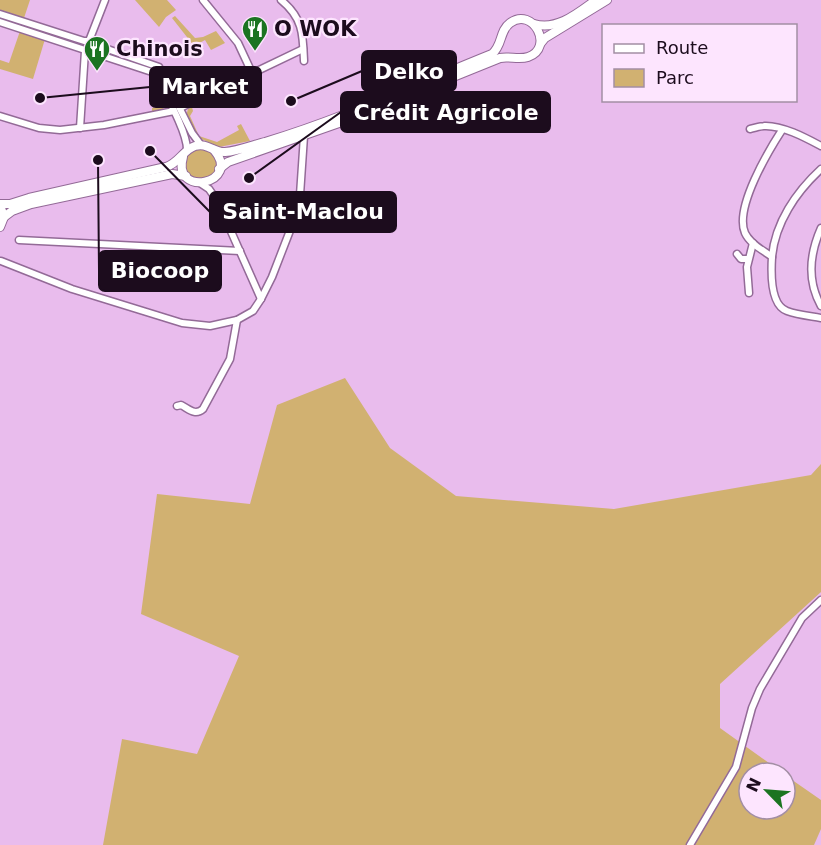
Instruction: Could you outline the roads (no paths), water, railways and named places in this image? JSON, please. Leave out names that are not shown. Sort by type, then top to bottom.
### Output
[{"type":"main road","points":[[4,217],[0,204],[10,204],[166,167],[201,145],[226,152],[301,130],[492,54],[498,49],[505,28],[515,20],[522,19],[534,24],[550,26],[561,23],[596,0]]},
{"type":"main road","points":[[219,169],[228,162],[304,136],[500,58],[528,57],[537,50],[545,38],[607,0]]},
{"type":"main road","points":[[534,24],[540,33],[540,44]]},
{"type":"main road","points":[[502,39],[504,47],[515,57]]},
{"type":"main road","points":[[0,226],[4,217],[12,211],[31,204],[172,174],[186,176],[195,183],[208,182],[215,177],[219,169],[220,160],[213,149]]},
{"type":"main road","points":[[185,153],[182,166],[186,176]]},
{"type":"street","points":[[80,128],[88,46],[105,0]]},
{"type":"street","points":[[203,0],[238,43],[252,73]]},
{"type":"street","points":[[282,0],[295,12],[302,33],[304,61]]},
{"type":"street","points":[[0,14],[88,46],[155,74],[201,145]]},
{"type":"street","points":[[0,22],[88,46]]},
{"type":"street","points":[[0,116],[39,128],[60,130],[177,110],[303,49]]},
{"type":"street","points":[[177,110],[187,145],[185,153]]},
{"type":"street","points":[[750,129],[763,125],[782,129],[806,137],[821,146]]},
{"type":"street","points":[[772,258],[753,243],[744,229],[746,202],[763,162],[782,129]]},
{"type":"street","points":[[1,261],[72,289],[182,323],[210,326],[237,320],[253,311],[261,299],[291,228],[300,195],[304,136]]},
{"type":"street","points":[[821,169],[796,196],[782,221],[773,245],[772,258],[774,290],[780,307],[786,311],[821,318]]},
{"type":"street","points":[[214,196],[215,177]]},
{"type":"street","points":[[200,183],[214,196],[261,299]]},
{"type":"street","points":[[821,228],[812,257],[811,272],[814,290],[821,306]]},
{"type":"street","points":[[19,240],[240,251]]},
{"type":"street","points":[[749,292],[748,259],[753,243]]},
{"type":"street","points":[[737,254],[741,259],[748,259]]},
{"type":"street","points":[[177,406],[181,405],[194,413],[203,409],[230,359],[237,320]]},
{"type":"street","points":[[690,845],[736,767],[752,708],[765,680],[802,618],[821,600]]},
{"type":"place","name":"O WOK","points":[[255,52]]},
{"type":"place","name":"Chinois","points":[[97,72]]},
{"type":"place","name":"Market","points":[[40,98]]},
{"type":"place","name":"Delko","points":[[291,101]]},
{"type":"place","name":"Saint-Maclou","points":[[150,151]]},
{"type":"place","name":"Biocoop","points":[[98,160]]},
{"type":"place","name":"Crédit Agricole","points":[[249,178]]}]
